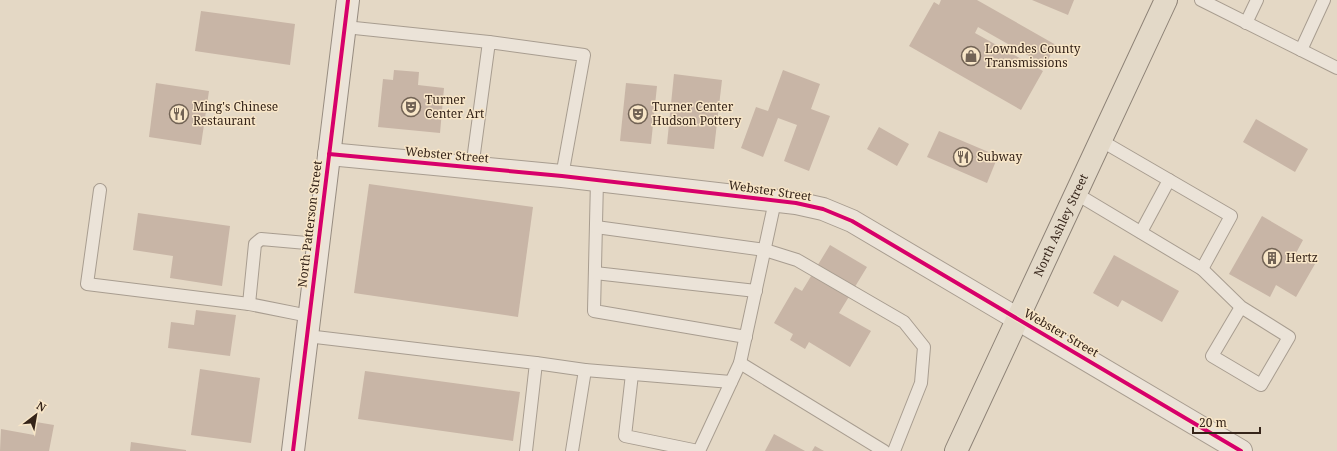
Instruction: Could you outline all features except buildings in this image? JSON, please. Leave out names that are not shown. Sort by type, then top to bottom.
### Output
[{"type":"main road","name":"North Ashley Street","points":[[956,451],[1166,0]]},
{"type":"street","name":"North Patterson Street","points":[[293,451],[348,0]]},
{"type":"street","name":"Webster Street","points":[[329,154],[562,176],[776,201],[823,208],[852,221],[946,275],[1017,319],[1241,451]]},
{"type":"lane","points":[[1201,0],[1337,68]]},
{"type":"lane","points":[[1246,23],[1257,0]]},
{"type":"lane","points":[[1301,50],[1324,0]]},
{"type":"lane","points":[[345,27],[489,42],[584,55],[562,176]]},
{"type":"lane","points":[[472,168],[489,42]]},
{"type":"lane","points":[[1100,140],[1231,216],[1202,269]]},
{"type":"lane","points":[[597,180],[594,311],[746,337]]},
{"type":"lane","points":[[1141,232],[1168,180]]},
{"type":"lane","points":[[100,190],[87,284],[249,304],[308,326],[536,363],[585,370],[732,382]]},
{"type":"lane","points":[[1075,193],[1202,269],[1241,307],[1289,337],[1261,385],[1212,356],[1241,307]]},
{"type":"lane","points":[[632,374],[625,436],[699,451],[740,363],[776,201]]},
{"type":"lane","points":[[596,227],[765,250],[797,260],[904,322],[924,347],[921,383],[894,451]]},
{"type":"lane","points":[[249,304],[255,244],[262,239],[318,244]]},
{"type":"lane","points":[[595,273],[756,291]]},
{"type":"lane","points":[[526,451],[536,363]]},
{"type":"lane","points":[[740,363],[884,451]]},
{"type":"lane","points":[[572,451],[585,370]]},
{"type":"cycle path","points":[[293,451],[348,0]]},
{"type":"cycle path","points":[[329,154],[562,176],[796,203],[823,209],[852,221],[1241,451]]},
{"type":"place","name":"Lowndes County Transmissions","points":[[971,56]]},
{"type":"place","name":"Turner Center Art","points":[[411,107]]},
{"type":"place","name":"Ming's Chinese Restaurant","points":[[179,114]]},
{"type":"place","name":"Turner Center Hudson Pottery","points":[[638,114]]},
{"type":"place","name":"Subway","points":[[963,157]]},
{"type":"place","name":"Hertz","points":[[1272,258]]}]
